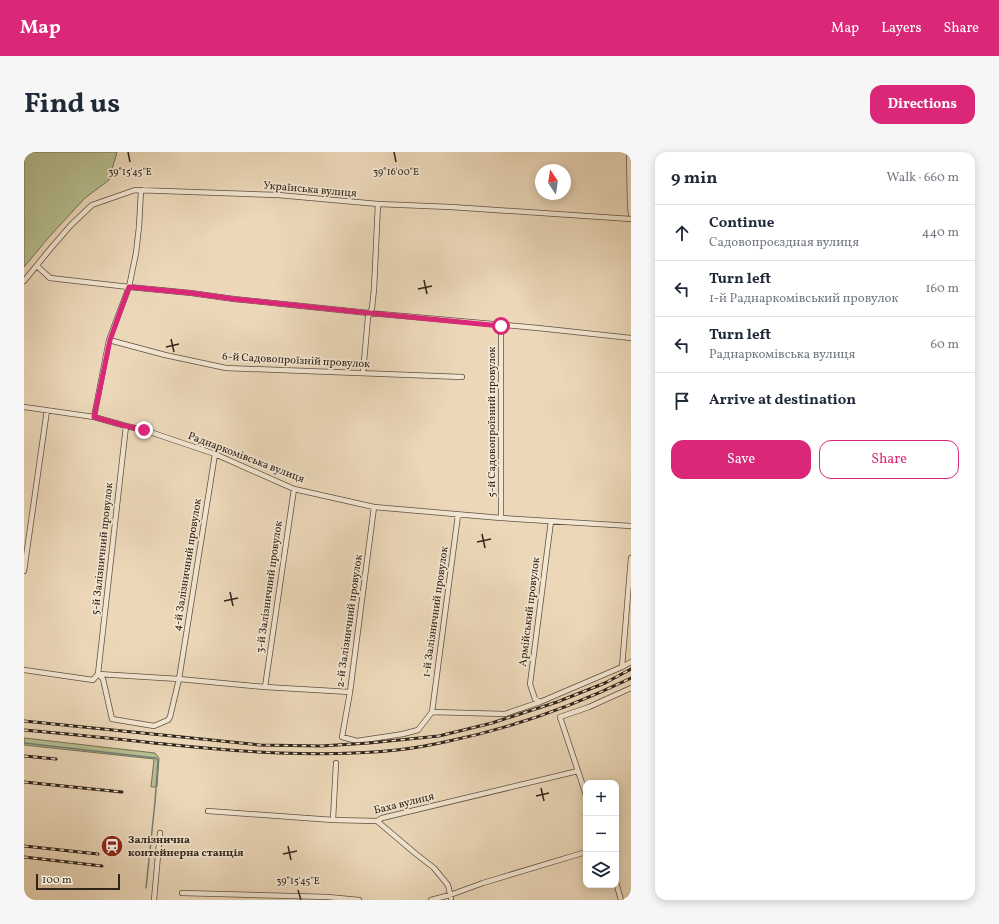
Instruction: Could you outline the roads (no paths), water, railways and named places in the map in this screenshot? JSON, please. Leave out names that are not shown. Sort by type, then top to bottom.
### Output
[{"type":"street","points":[[629,152],[631,214]]},
{"type":"street","name":"Українська вулиця","points":[[24,281],[50,248],[92,205],[134,190],[278,195],[378,204],[450,206],[631,219]]},
{"type":"street","points":[[94,417],[110,340],[129,287],[136,253],[141,190]]},
{"type":"street","points":[[363,373],[368,318],[372,308],[374,289],[378,204]]},
{"type":"street","points":[[37,266],[50,278],[369,313],[631,338]]},
{"type":"street","name":"5-й Садовопроїзний провулок","points":[[501,326],[501,518]]},
{"type":"street","name":"6-й Садовопроїзній провулок","points":[[110,340],[164,355],[226,368],[462,377]]},
{"type":"street","name":"Раднаркомівська вулиця","points":[[24,407],[94,417],[144,430],[215,454],[294,489],[374,507],[458,515],[631,526]]},
{"type":"street","points":[[24,571],[47,410]]},
{"type":"street","name":"5-й Залізничний провулок","points":[[98,674],[126,426]]},
{"type":"street","name":"4-й Залізничний провулок","points":[[98,674],[103,679],[112,719],[154,726],[168,720],[170,717],[179,679],[215,454]]},
{"type":"street","name":"3-й Залізничний провулок","points":[[265,687],[294,489]]},
{"type":"street","name":"2-й Залізничний провулок","points":[[374,507],[350,692],[342,737],[357,741],[403,734],[418,730],[432,712]]},
{"type":"street","name":"1-й Залізничний провулок","points":[[432,712],[458,515]]},
{"type":"street","name":"Армійський провулок","points":[[540,702],[535,699],[530,684],[551,521]]},
{"type":"street","points":[[622,667],[631,558]]},
{"type":"street","points":[[432,712],[505,714],[540,702],[631,662]]},
{"type":"street","points":[[24,670],[93,680],[98,674],[350,692]]},
{"type":"street","points":[[583,786],[560,717],[590,707],[631,688]]},
{"type":"street","points":[[333,820],[336,763]]},
{"type":"street","name":"Баха вулиця","points":[[208,811],[333,820],[377,821],[382,818],[578,771]]},
{"type":"street","points":[[377,821],[434,868],[448,884],[451,896]]},
{"type":"street","points":[[154,900],[160,833]]},
{"type":"street","points":[[431,900],[451,896],[483,883],[583,853]]},
{"type":"street","points":[[618,888],[621,900]]},
{"type":"street","points":[[182,893],[328,897],[360,900]]},
{"type":"waterway","points":[[24,743],[156,758],[158,761],[155,802],[146,888]]},
{"type":"railway","points":[[24,721],[260,745],[321,746],[369,743],[439,736],[492,723],[557,702],[605,683],[631,669]]},
{"type":"railway","points":[[24,730],[251,752],[339,754],[397,750],[473,736],[519,723],[565,707],[631,678]]},
{"type":"railway","points":[[24,756],[56,759]]},
{"type":"railway","points":[[24,782],[122,792]]},
{"type":"railway","points":[[24,846],[98,854]]},
{"type":"railway","points":[[24,857],[102,866]]},
{"type":"place","name":"Залізнична контейнерна станція","points":[[112,846]]}]
